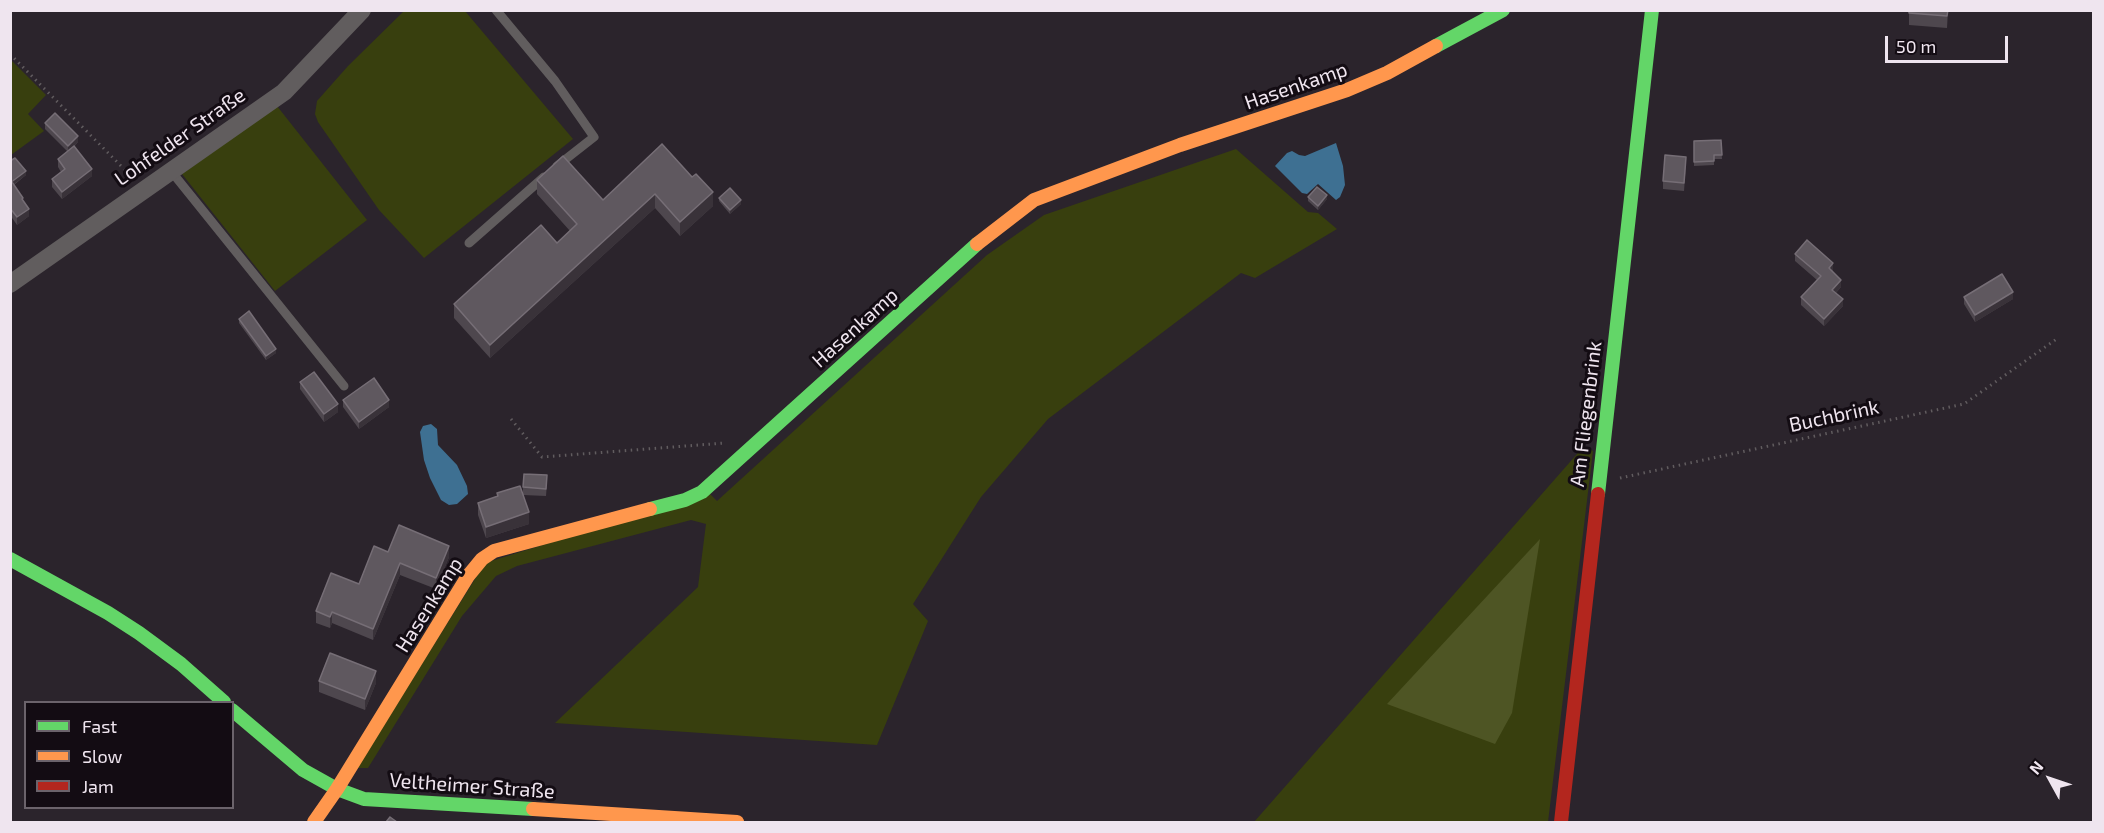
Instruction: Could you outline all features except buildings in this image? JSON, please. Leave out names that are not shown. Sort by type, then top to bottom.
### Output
[{"type":"street","name":"Lohfelder Straße","points":[[10,284],[284,92],[362,10]]},
{"type":"street","name":"Hasenkamp","points":[[314,822],[337,789],[468,576],[482,559],[494,551],[685,500],[709,487],[965,254],[1034,200],[1180,145],[1347,90],[1387,73],[1503,10]]},
{"type":"street","name":"Am Fliegenbrink","points":[[1561,822],[1652,10]]},
{"type":"street","points":[[10,559],[108,613],[139,633],[181,664],[223,701]]},
{"type":"street","name":"Veltheimer Straße","points":[[234,712],[303,770],[337,789],[364,799],[737,822]]},
{"type":"lane","points":[[469,243],[552,170],[594,137],[555,81],[496,10]]},
{"type":"lane","points":[[171,171],[344,386]]},
{"type":"path","points":[[10,54],[127,171],[143,191]]},
{"type":"path","name":"Buchbrink","points":[[1598,483],[1964,404],[2058,338]]},
{"type":"path","points":[[511,420],[542,457],[742,441],[754,447]]},
{"type":"green space","points":[[404,11],[465,11],[573,139],[424,258],[379,210],[318,122],[315,114],[317,101],[348,66]]},
{"type":"green space","points":[[11,60],[46,95],[28,114],[44,131],[11,155]]},
{"type":"green space","points":[[277,106],[367,220],[275,291],[182,174]]},
{"type":"green space","points":[[1236,149],[1308,212],[1318,213],[1337,229],[1255,278],[1241,273],[1048,419],[981,497],[913,604],[928,621],[877,745],[555,723],[698,587],[706,524],[691,520],[517,566],[496,576],[462,616],[368,768],[357,768],[485,563],[709,493],[717,501],[987,255],[1044,215]]},
{"type":"green space","points":[[1584,446],[1593,451],[1548,822],[1254,822]]},
{"type":"green space","points":[[1540,539],[1512,713],[1495,744],[1387,704]]},
{"type":"water","points":[[1336,143],[1343,166],[1345,185],[1340,197],[1336,200],[1318,184],[1307,194],[1302,193],[1275,166],[1287,153],[1292,151],[1305,156]]},
{"type":"water","points":[[431,424],[437,429],[438,445],[457,465],[467,486],[468,494],[457,504],[449,505],[441,500],[424,460],[420,432],[423,426]]},
{"type":"traffic: fast","points":[[1436,46],[1503,10]]},
{"type":"traffic: fast","points":[[1598,494],[1652,10]]},
{"type":"traffic: fast","points":[[650,509],[685,500],[702,492],[977,244]]},
{"type":"traffic: fast","points":[[10,559],[108,613],[139,633],[181,664],[223,701]]},
{"type":"traffic: fast","points":[[234,712],[303,770],[337,789],[364,799],[533,809]]},
{"type":"traffic: slow","points":[[977,244],[1034,200],[1180,145],[1347,90],[1387,73],[1436,46]]},
{"type":"traffic: slow","points":[[314,822],[337,789],[468,576],[482,559],[494,551],[650,509]]},
{"type":"traffic: slow","points":[[533,809],[737,822]]},
{"type":"traffic: jam","points":[[1561,822],[1598,494]]}]
